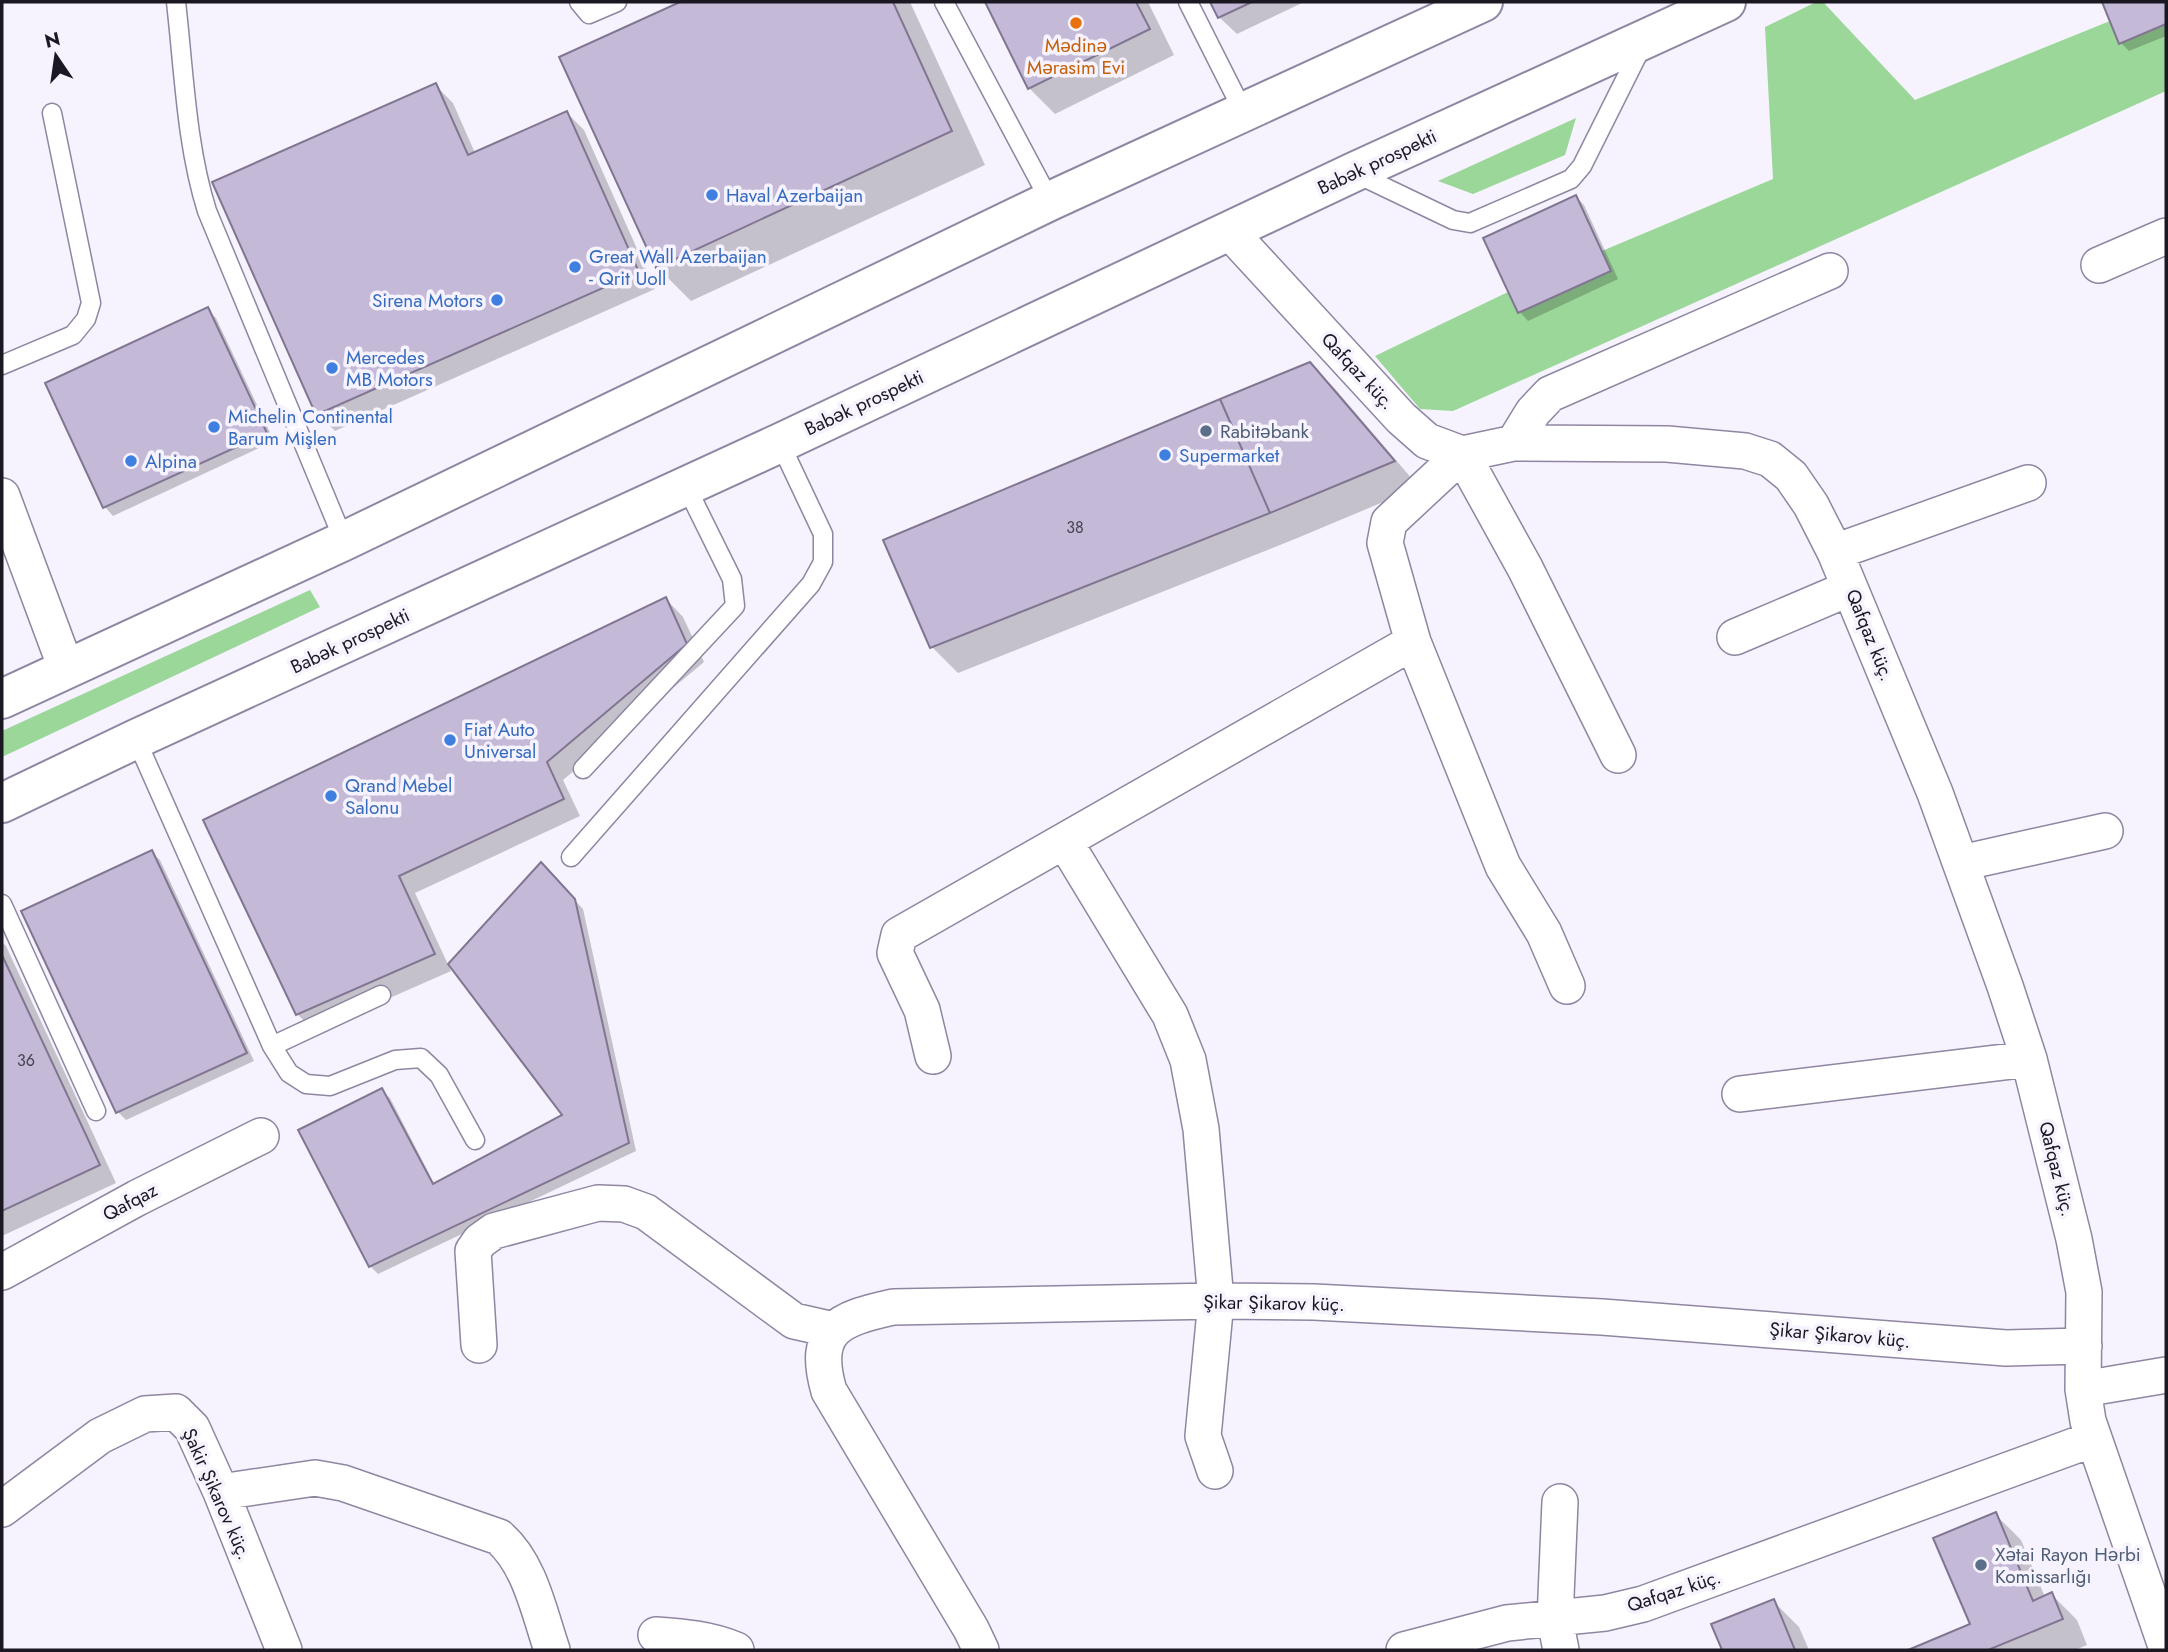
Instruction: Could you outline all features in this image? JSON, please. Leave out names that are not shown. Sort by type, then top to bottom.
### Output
[{"type":"main road","points":[[7,698],[66,668],[344,541],[1050,201],[1483,2]]},
{"type":"main road","name":"Babək prospekti","points":[[2,803],[780,443],[1354,172],[1726,2]]},
{"type":"street","name":"Qafqaz küç.","points":[[1229,231],[1401,418],[1427,441],[1462,454],[1514,443],[1667,444],[1745,451],[1770,459],[1791,476],[1811,505],[1835,552],[1935,793],[2029,1059],[2074,1239],[2084,1292],[2083,1388],[2093,1439],[2166,1646]]},
{"type":"street","points":[[2099,265],[2166,236]]},
{"type":"street","points":[[1514,443],[1533,412],[1550,394],[1830,271]]},
{"type":"street","points":[[1567,986],[1544,933],[1503,866],[1413,642],[1385,543],[1389,522],[1462,454],[1525,568],[1618,755]]},
{"type":"street","points":[[1835,552],[2028,482]]},
{"type":"street","points":[[2,496],[66,668]]},
{"type":"street","points":[[1735,637],[1850,588]]},
{"type":"street","points":[[933,1056],[922,1010],[895,953],[899,935],[1413,642]]},
{"type":"street","points":[[1961,863],[2105,831]]},
{"type":"street","points":[[1065,842],[1170,1015],[1188,1060],[1201,1129],[1216,1301],[1203,1436],[1215,1471]]},
{"type":"street","points":[[1740,1094],[2029,1059]]},
{"type":"street","name":"Qafqaz","points":[[2,1272],[137,1198],[261,1136]]},
{"type":"street","points":[[479,1345],[473,1251],[480,1241],[495,1231],[598,1203],[624,1204],[646,1212],[794,1321],[834,1330],[825,1342],[823,1355],[822,1369],[829,1391],[981,1650]]},
{"type":"street","name":"Şikar Şikarov küç.","points":[[834,1330],[859,1315],[893,1307],[1216,1301],[1314,1302],[1602,1317],[2006,1348],[2084,1346]]},
{"type":"street","points":[[2083,1388],[2166,1375]]},
{"type":"street","name":"Şakir Şikarov küç.","points":[[2,1509],[100,1436],[145,1414],[176,1412],[192,1428],[221,1492],[284,1650]]},
{"type":"street","name":"Qafqaz küç.","points":[[1404,1650],[1507,1623],[1558,1635],[1605,1613],[1643,1604],[2093,1439]]},
{"type":"street","points":[[221,1492],[315,1478],[343,1483],[499,1537],[513,1549],[527,1578],[552,1650]]},
{"type":"street","points":[[1558,1635],[1560,1502]]},
{"type":"street","points":[[656,1635],[694,1638],[736,1650]]},
{"type":"lane","points":[[176,2],[192,146],[207,211],[344,541]]},
{"type":"lane","points":[[579,2],[589,14],[617,2]]},
{"type":"lane","points":[[944,2],[1050,201]]},
{"type":"lane","points":[[1188,2],[1244,113]]},
{"type":"lane","points":[[1354,172],[1453,220],[1470,223],[1571,179],[1582,166],[1646,39]]},
{"type":"lane","points":[[2,365],[73,335],[86,319],[91,303],[52,113]]},
{"type":"lane","points":[[571,857],[811,584],[823,562],[823,534],[780,443]]},
{"type":"lane","points":[[583,769],[735,606],[732,579],[686,486]]},
{"type":"lane","points":[[136,739],[272,1046],[289,1073],[306,1084],[330,1086],[395,1060],[421,1058],[439,1075],[475,1140]]},
{"type":"lane","points":[[2,904],[96,1111]]},
{"type":"lane","points":[[272,1046],[381,995]]},
{"type":"green space","points":[[1816,2],[1823,2],[1915,100],[2110,21],[2120,43],[2166,24],[2166,91],[1453,411],[1420,409],[1375,356],[1508,292],[1519,313],[1611,271],[1602,251],[1773,179],[1765,27]]},
{"type":"green space","points":[[1576,118],[1565,155],[1473,194],[1438,181]]},
{"type":"green space","points":[[310,590],[320,607],[2,757],[2,731]]},
{"type":"building","points":[[680,2],[893,2],[952,131],[656,268],[559,57]]},
{"type":"building","points":[[985,2],[1136,2],[1150,29],[1028,89]]},
{"type":"building","points":[[1210,2],[1252,2],[1218,18]]},
{"type":"building","points":[[2102,2],[2166,2],[2166,24],[2119,44]]},
{"type":"building","points":[[436,83],[468,155],[567,111],[639,272],[316,415],[212,182]]},
{"type":"building","points":[[1576,195],[1611,271],[1518,313],[1483,238]]},
{"type":"building","points":[[208,307],[267,433],[103,508],[45,383]]},
{"type":"building","points":[[1310,362],[1395,461],[1270,513],[1220,399]]},
{"type":"building","points":[[1220,399],[1270,513],[930,648],[883,540]]},
{"type":"building","points":[[666,597],[687,644],[547,762],[564,799],[399,876],[435,954],[296,1015],[203,820]]},
{"type":"building","points":[[152,850],[247,1053],[116,1113],[21,911]]},
{"type":"building","points":[[541,862],[575,899],[629,1143],[369,1267],[298,1130],[382,1088],[433,1184],[562,1115],[448,964]]},
{"type":"building","points":[[2,955],[100,1165],[2,1211]]},
{"type":"building","name":"Xətai Rayon Hərbi Komissarlığı","points":[[1996,1512],[2033,1601],[2052,1592],[2063,1619],[1988,1650],[1908,1650],[1970,1624],[1933,1538]]},
{"type":"building","points":[[1774,1599],[1795,1650],[1722,1650],[1711,1624]]},
{"type":"place","name":"Mədinə Mərasim Evi","points":[[1076,23]]},
{"type":"place","name":"Haval Azerbaijan","points":[[712,195]]},
{"type":"place","name":"Great Wall Azerbaijan - Qrit Uoll","points":[[575,267]]},
{"type":"place","name":"Sirena Motors","points":[[497,300]]},
{"type":"place","name":"Mercedes MB Motors","points":[[332,368]]},
{"type":"place","name":"Michelin Continental Barum Mişlen","points":[[214,427]]},
{"type":"place","name":"Rabitəbank","points":[[1206,431]]},
{"type":"place","name":"Supermarket","points":[[1165,455]]},
{"type":"place","name":"Alpina","points":[[131,461]]},
{"type":"place","name":"Fiat Auto Universal","points":[[450,740]]},
{"type":"place","name":"Qrand Mebel Salonu","points":[[331,796]]},
{"type":"place","name":"Xətai Rayon Hərbi Komissarlığı","points":[[1981,1565]]}]
